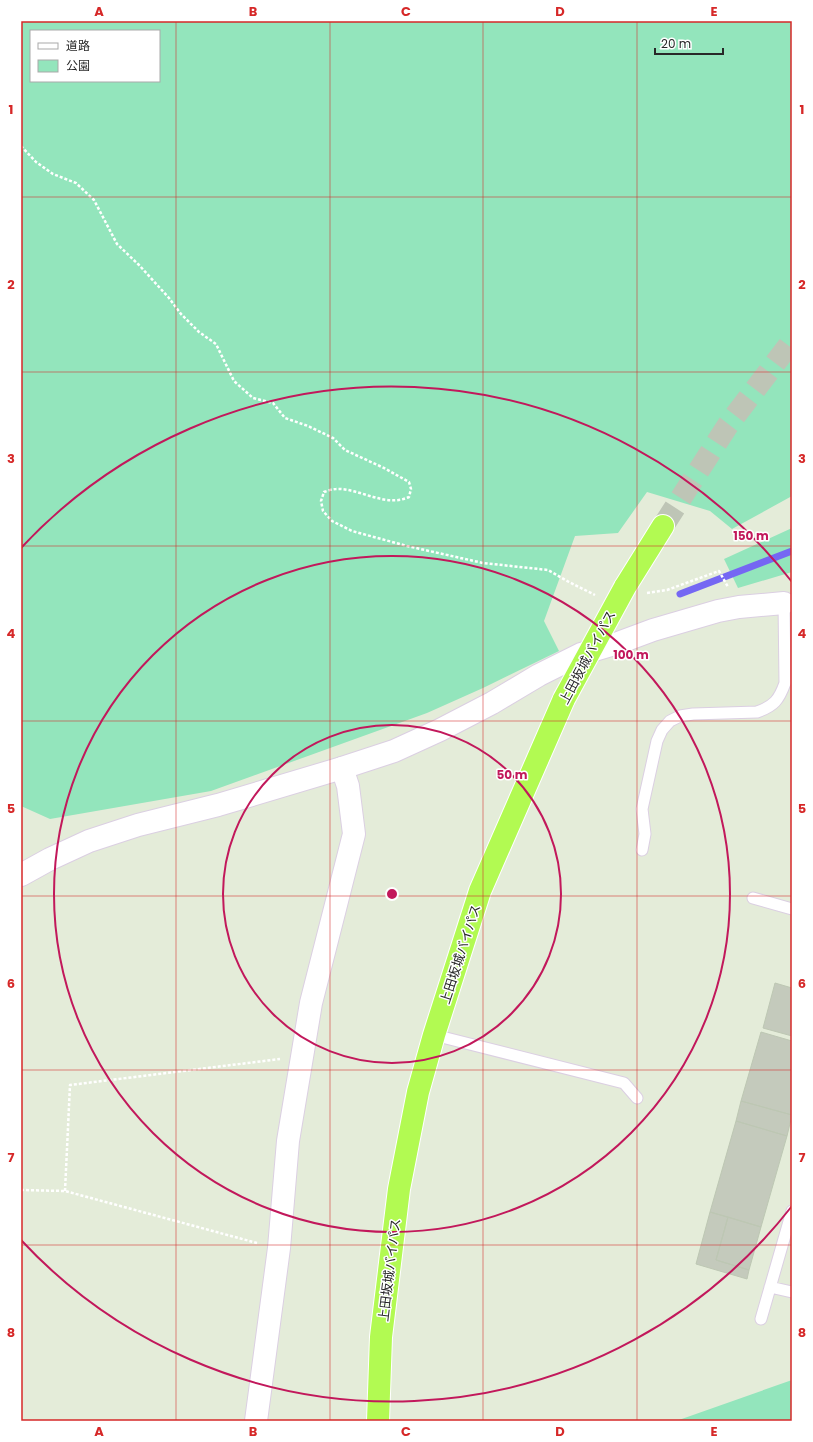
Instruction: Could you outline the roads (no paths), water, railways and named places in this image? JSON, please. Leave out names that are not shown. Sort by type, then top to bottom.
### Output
[{"type":"highway","name":"上田坂城バイパス","points":[[378,1421],[381,1337],[399,1190],[418,1092],[434,1035],[480,891],[564,699],[635,590],[663,526]]},
{"type":"street","points":[[21,875],[50,859],[89,841],[138,825],[218,805],[394,751],[440,730],[492,703],[539,675],[581,654],[618,643],[653,630],[718,611],[739,607],[788,603]]},
{"type":"street","points":[[256,1421],[279,1248],[288,1141],[302,1056],[311,1003],[354,834],[348,786],[342,768]]},
{"type":"lane","points":[[642,850],[645,834],[642,809],[656,741],[662,730],[670,721],[680,716],[693,714],[757,712],[770,706],[781,695],[785,683],[788,603]]},
{"type":"lane","points":[[753,898],[792,909]]},
{"type":"lane","points":[[434,1035],[624,1083],[637,1098]]},
{"type":"lane","points":[[761,1319],[792,1210]]},
{"type":"lane","points":[[770,1288],[792,1292]]},
{"type":"waterway","points":[[680,594],[792,551]]},
{"type":"tunnel","points":[[663,526],[728,425],[792,341]]}]
